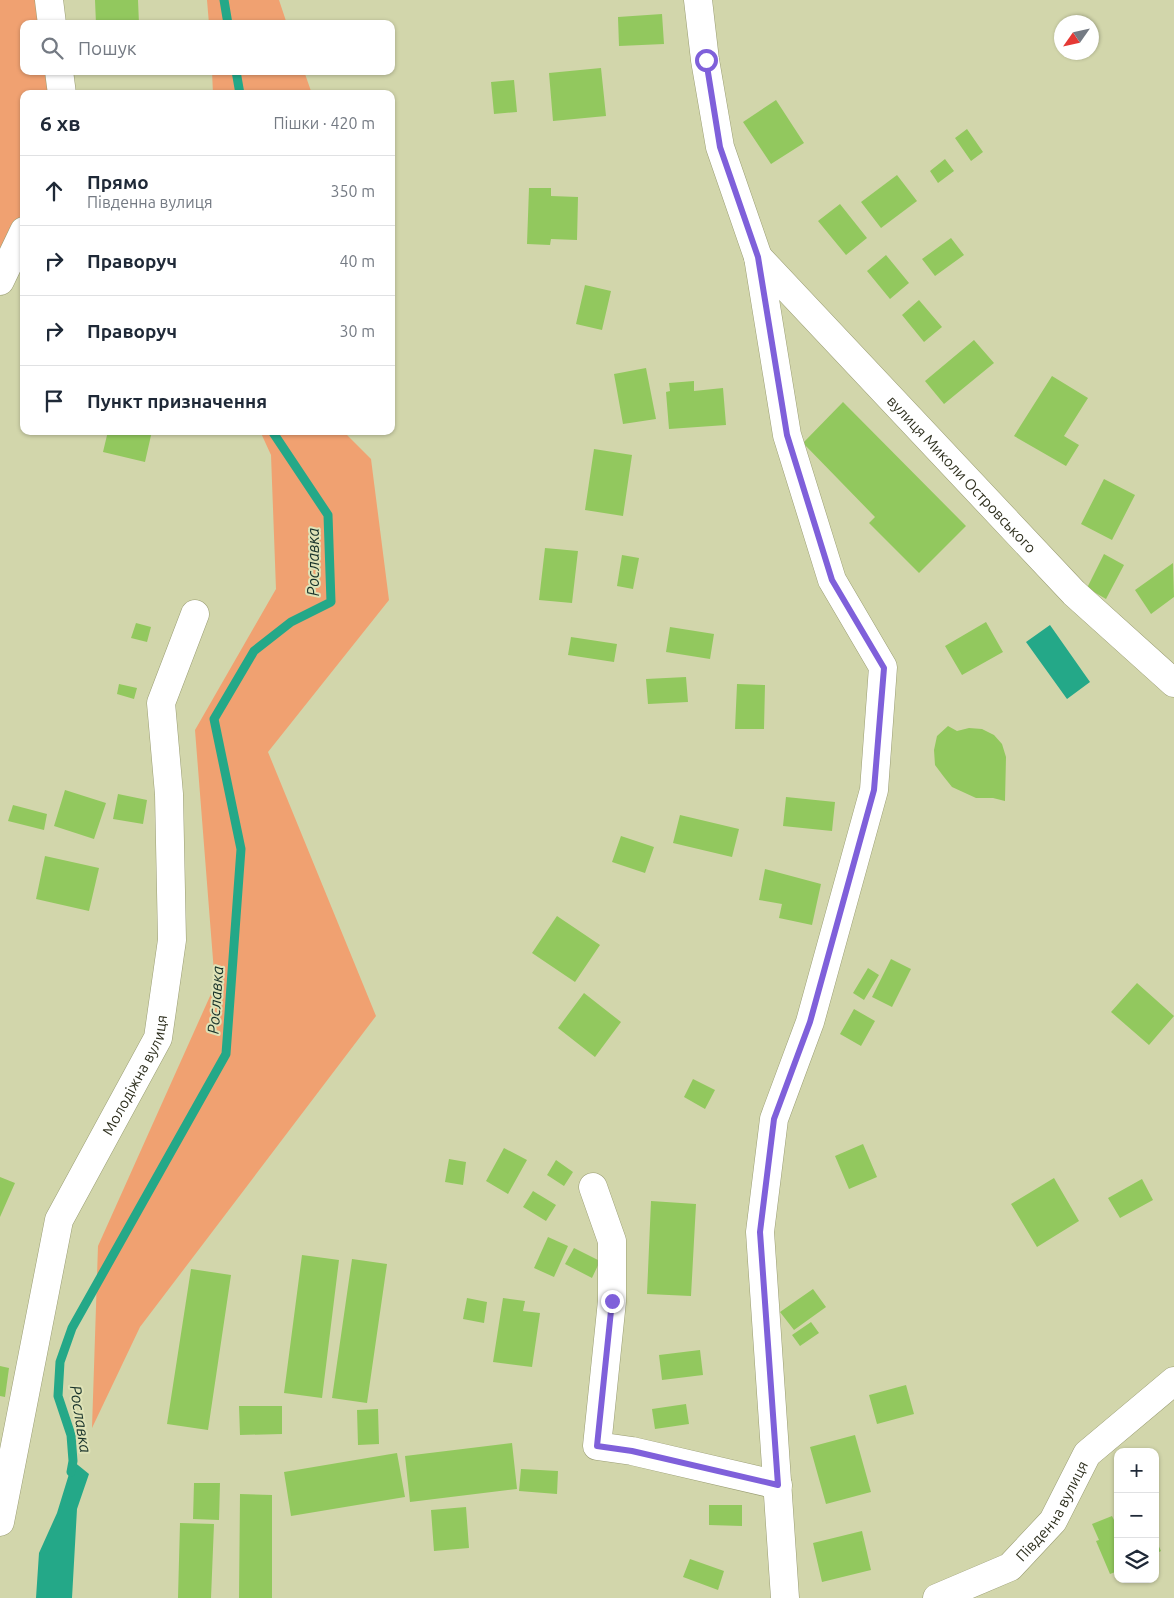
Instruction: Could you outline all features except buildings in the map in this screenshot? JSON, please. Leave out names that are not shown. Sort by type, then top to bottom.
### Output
[{"type":"street","points":[[49,0],[52,20]]},
{"type":"street","points":[[698,0],[720,147],[758,257],[787,435],[832,580],[884,668],[874,790],[810,1022],[774,1119],[760,1232],[785,1598]]},
{"type":"street","points":[[59,75],[61,90]]},
{"type":"street","points":[[0,281],[20,239]]},
{"type":"street","name":"вулиця Миколи Островського","points":[[758,257],[1074,593],[1174,683]]},
{"type":"street","name":"Молодіжна вулиця","points":[[0,1522],[59,1220],[158,1038],[172,940],[169,794],[161,703],[195,614]]},
{"type":"street","points":[[593,1187],[612,1240],[612,1301],[597,1446],[632,1451],[778,1485]]},
{"type":"street","name":"Південна вулиця","points":[[937,1598],[1010,1568],[1053,1521],[1087,1454],[1174,1381]]},
{"type":"shaded area","points":[[0,0],[49,0],[52,20],[20,20],[20,75],[60,75],[61,90],[20,90],[20,239],[0,281]]},
{"type":"shaded area","points":[[207,0],[279,0],[286,20],[209,20]]},
{"type":"shaded area","points":[[212,75],[305,75],[311,90],[213,90]]},
{"type":"shaded area","points":[[262,435],[347,435],[371,459],[389,600],[268,752],[376,1016],[140,1327],[92,1428],[98,1246],[215,985],[195,730],[276,589],[271,455]]},
{"type":"water","points":[[1050,625],[1090,682],[1067,699],[1026,642]]},
{"type":"water","points":[[73,1461],[89,1474],[77,1509],[72,1598],[36,1598],[39,1553],[57,1513]]},
{"type":"waterway","name":"Рославка","points":[[224,0],[227,20]]},
{"type":"waterway","name":"Рославка","points":[[237,75],[239,90]]},
{"type":"waterway","name":"Рославка","points":[[71,1472],[73,1461],[71,1435],[58,1396],[60,1362],[72,1328],[226,1054],[241,849],[214,719],[254,651],[291,622],[331,602],[328,515],[275,435]]},
{"type":"route","points":[[612,1301],[597,1446],[632,1451],[778,1485],[760,1232],[774,1119],[810,1022],[874,790],[884,668],[832,580],[787,435],[758,257],[720,147],[706,60]]}]
